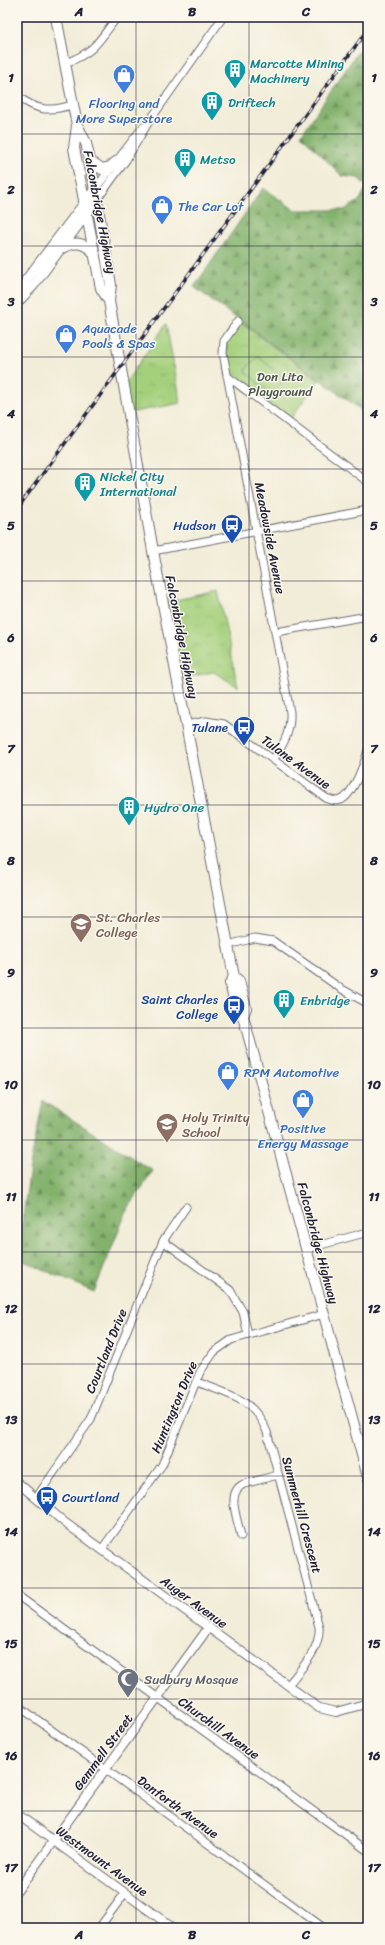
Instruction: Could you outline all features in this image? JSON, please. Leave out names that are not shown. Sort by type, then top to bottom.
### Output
[{"type":"main road","name":"Falconbridge Highway","points":[[56,17],[72,105],[77,125],[86,144],[90,161],[111,285],[109,301],[153,551],[234,977],[230,983],[237,1012],[243,1016],[368,1478]]},
{"type":"main road","name":"Falconbridge Highway","points":[[77,125],[74,148],[101,288],[109,301]]},
{"type":"main road","points":[[90,161],[102,170],[110,167],[116,162]]},
{"type":"main road","points":[[17,303],[20,292],[26,280],[95,189]]},
{"type":"main road","points":[[20,292],[33,286],[96,201]]},
{"type":"main road","points":[[60,249],[72,243],[81,243],[86,245],[95,254]]},
{"type":"street","points":[[65,63],[85,55],[95,46],[117,17]]},
{"type":"street","points":[[96,201],[126,160],[148,123],[223,17]]},
{"type":"street","points":[[17,96],[38,109],[60,109],[72,105]]},
{"type":"street","points":[[95,189],[137,133],[148,123]]},
{"type":"street","name":"Meadowside Avenue","points":[[238,321],[227,336],[223,347],[256,532],[289,700],[290,719],[286,738],[272,760]]},
{"type":"street","points":[[227,376],[368,482]]},
{"type":"street","points":[[153,551],[368,510]]},
{"type":"street","points":[[276,632],[368,616]]},
{"type":"street","name":"Tulane Avenue","points":[[186,725],[206,721],[224,724],[326,798],[335,801],[343,799],[351,790],[363,765],[368,750]]},
{"type":"street","points":[[228,945],[255,938],[273,941],[340,988],[365,1002]]},
{"type":"street","name":"Courtland Drive","points":[[36,1498],[91,1420],[163,1241],[186,1207]]},
{"type":"street","points":[[306,1249],[368,1232]]},
{"type":"street","points":[[163,1241],[230,1290],[236,1297],[243,1312],[248,1335]]},
{"type":"street","name":"Huntington Drive","points":[[102,1549],[162,1465],[196,1382],[206,1361],[214,1352],[231,1340],[324,1314]]},
{"type":"street","name":"Summerhill Crescent","points":[[196,1382],[242,1400],[256,1412],[267,1432],[319,1632],[315,1648],[288,1685]]},
{"type":"street","points":[[241,1536],[234,1502],[235,1492],[244,1484],[278,1475]]},
{"type":"street","name":"Auger Avenue","points":[[17,1482],[102,1549],[288,1685],[325,1710],[336,1712],[368,1704]]},
{"type":"street","name":"Churchill Avenue","points":[[17,1595],[368,1851]]},
{"type":"street","name":"Gemmell Street","points":[[17,1891],[209,1627]]},
{"type":"street","name":"Danforth Avenue","points":[[17,1705],[324,1928]]},
{"type":"street","name":"Westmount Avenue","points":[[17,1814],[173,1928]]},
{"type":"street","points":[[99,1928],[125,1893]]},
{"type":"green space","points":[[368,37],[368,415],[194,287],[263,188],[295,210],[344,210],[359,201],[367,187],[358,178],[342,176],[301,135]]},
{"type":"green space","name":"Don Lita Playground","points":[[237,320],[319,380],[288,422],[226,376],[226,335]]},
{"type":"green space","points":[[166,324],[181,403],[129,413],[124,385]]},
{"type":"green space","points":[[259,357],[283,378],[282,382],[272,393],[270,393],[246,372],[246,369],[256,358]]},
{"type":"green space","points":[[218,591],[238,687],[214,672],[177,679],[162,603]]},
{"type":"green space","points":[[43,1101],[153,1171],[127,1210],[94,1292],[17,1258],[31,1161]]},
{"type":"railway","points":[[17,509],[368,29]]},
{"type":"place","name":"Marcotte Mining Machinery","points":[[235,90]]},
{"type":"place","name":"Flooring and More Superstore","points":[[124,94]]},
{"type":"place","name":"Driftech","points":[[212,122]]},
{"type":"place","name":"Metso","points":[[185,178]]},
{"type":"place","name":"The Car Lot","points":[[162,226]]},
{"type":"place","name":"Aquacade Pools & Spas","points":[[66,354]]},
{"type":"place","name":"Nickel City International","points":[[85,502]]},
{"type":"place","name":"Hudson","points":[[232,544]]},
{"type":"place","name":"Tulane","points":[[244,746]]},
{"type":"place","name":"Hydro One","points":[[129,826]]},
{"type":"place","name":"St. Charles College","points":[[81,944]]},
{"type":"place","name":"Enbridge","points":[[284,1020]]},
{"type":"place","name":"Saint Charles College","points":[[234,1026]]},
{"type":"place","name":"RPM Automotive","points":[[228,1092]]},
{"type":"place","name":"Positive Energy Massage","points":[[303,1120]]},
{"type":"place","name":"Holy Trinity School","points":[[167,1144]]},
{"type":"place","name":"Courtland","points":[[47,1516]]},
{"type":"place","name":"Sudbury Mosque","points":[[128,1698]]}]
